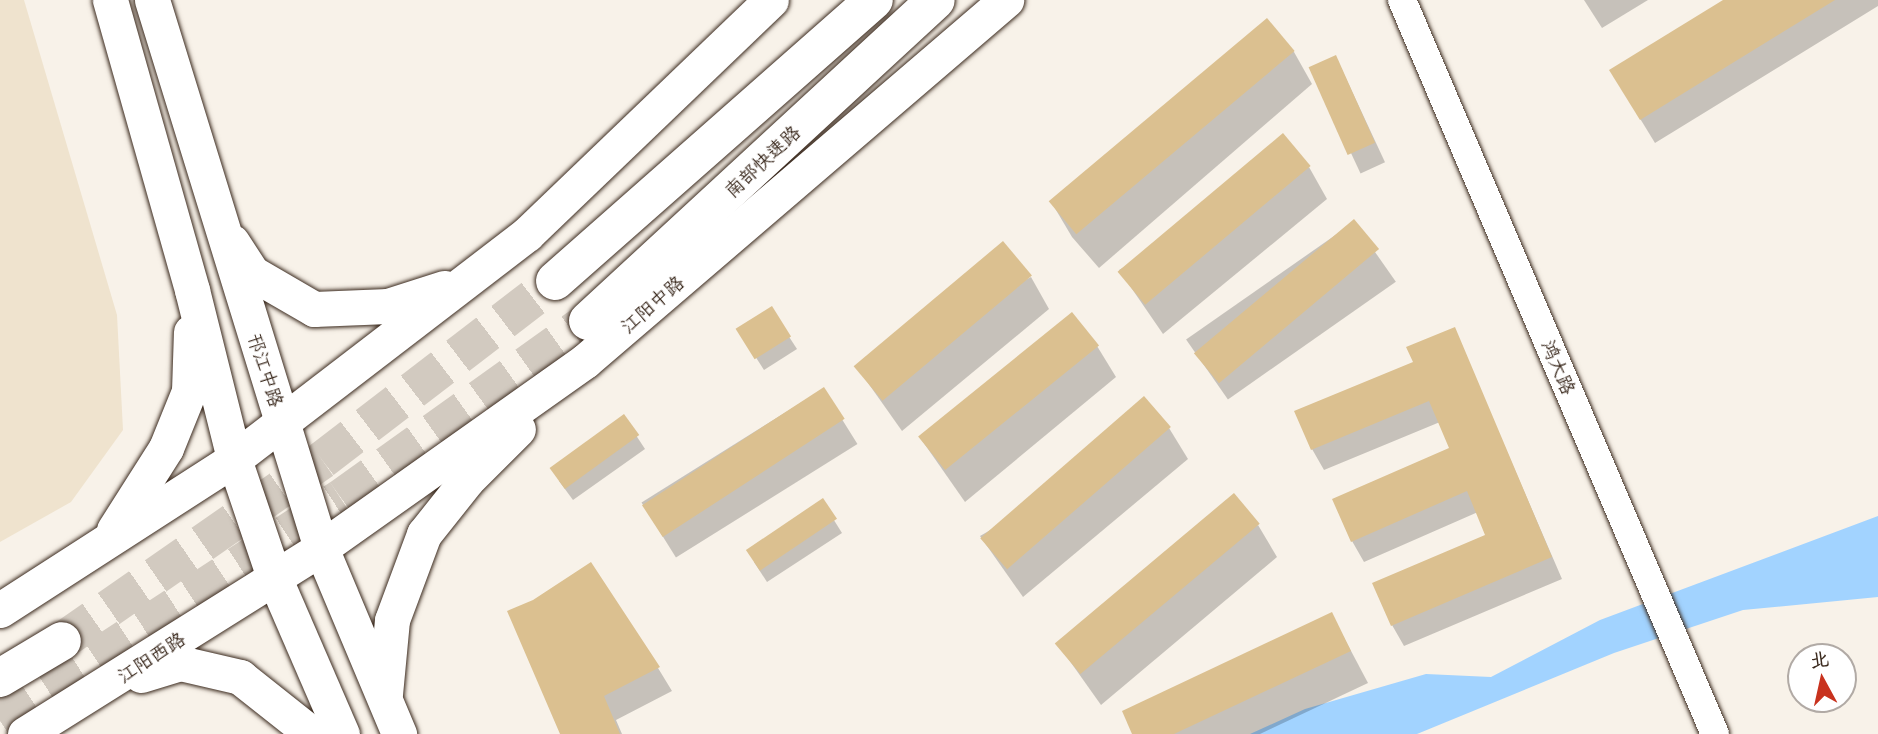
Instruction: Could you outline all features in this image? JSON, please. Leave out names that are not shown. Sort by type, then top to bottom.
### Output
[{"type":"highway","points":[[555,281],[874,0]]},
{"type":"highway","name":"南部快速路","points":[[589,321],[936,0]]},
{"type":"highway","points":[[0,678],[62,640]]},
{"type":"main road","points":[[110,0],[192,290],[234,459],[274,577],[342,734]]},
{"type":"main road","name":"邗江中路","points":[[152,0],[215,215],[321,548],[398,734]]},
{"type":"main road","points":[[0,610],[234,459],[527,234],[771,0]]},
{"type":"main road","name":"江阳中路","points":[[274,577],[321,548],[585,361],[1006,0]]},
{"type":"main road","points":[[215,215],[252,273],[314,309],[388,306],[467,281]]},
{"type":"main road","points":[[109,539],[166,448],[189,391],[192,290]]},
{"type":"main road","points":[[385,701],[392,620],[424,534],[467,480],[585,361]]},
{"type":"main road","name":"江阳西路","points":[[25,734],[102,689],[274,577]]},
{"type":"main road","points":[[102,689],[180,663],[240,677],[312,734]]},
{"type":"street","name":"鸿大路","points":[[1402,0],[1715,734]]},
{"type":"shaded area","points":[[0,0],[24,0],[117,315],[123,430],[71,502],[0,542]]},
{"type":"water","points":[[1878,516],[1878,597],[1743,610],[1614,653],[1417,734],[1250,734],[1305,709],[1426,674],[1491,677],[1600,620]]},
{"type":"building","points":[[1723,0],[1835,0],[1640,120],[1609,70]]},
{"type":"building","points":[[1267,18],[1295,51],[1076,234],[1049,201]]},
{"type":"building","points":[[1336,55],[1375,143],[1348,155],[1309,67]]},
{"type":"building","points":[[1283,133],[1311,166],[1145,305],[1118,272]]},
{"type":"building","points":[[1354,219],[1379,249],[1219,383],[1194,353]]},
{"type":"building","points":[[1003,241],[1032,275],[883,401],[854,366]]},
{"type":"building","points":[[772,306],[791,337],[755,359],[736,329]]},
{"type":"building","points":[[1072,312],[1099,345],[945,470],[918,437]]},
{"type":"building","points":[[1455,327],[1552,557],[1391,626],[1372,583],[1485,535],[1467,491],[1351,542],[1332,499],[1449,448],[1429,401],[1311,450],[1294,411],[1413,362],[1406,347]]},
{"type":"building","points":[[824,387],[845,419],[663,537],[642,505]]},
{"type":"building","points":[[1144,396],[1171,427],[1007,569],[980,538]]},
{"type":"building","points":[[624,414],[639,435],[565,489],[550,468]]},
{"type":"building","points":[[1234,493],[1260,524],[1080,674],[1055,643]]},
{"type":"building","points":[[823,498],[837,519],[760,571],[746,550]]},
{"type":"building","points":[[591,562],[660,667],[604,696],[620,734],[560,734],[507,611],[533,600]]},
{"type":"building","points":[[1332,612],[1351,651],[1174,734],[1132,734],[1122,711]]},
{"type":"tunnel","points":[[62,641],[322,460],[555,281]]},
{"type":"tunnel","points":[[0,721],[341,498],[588,321]]}]
